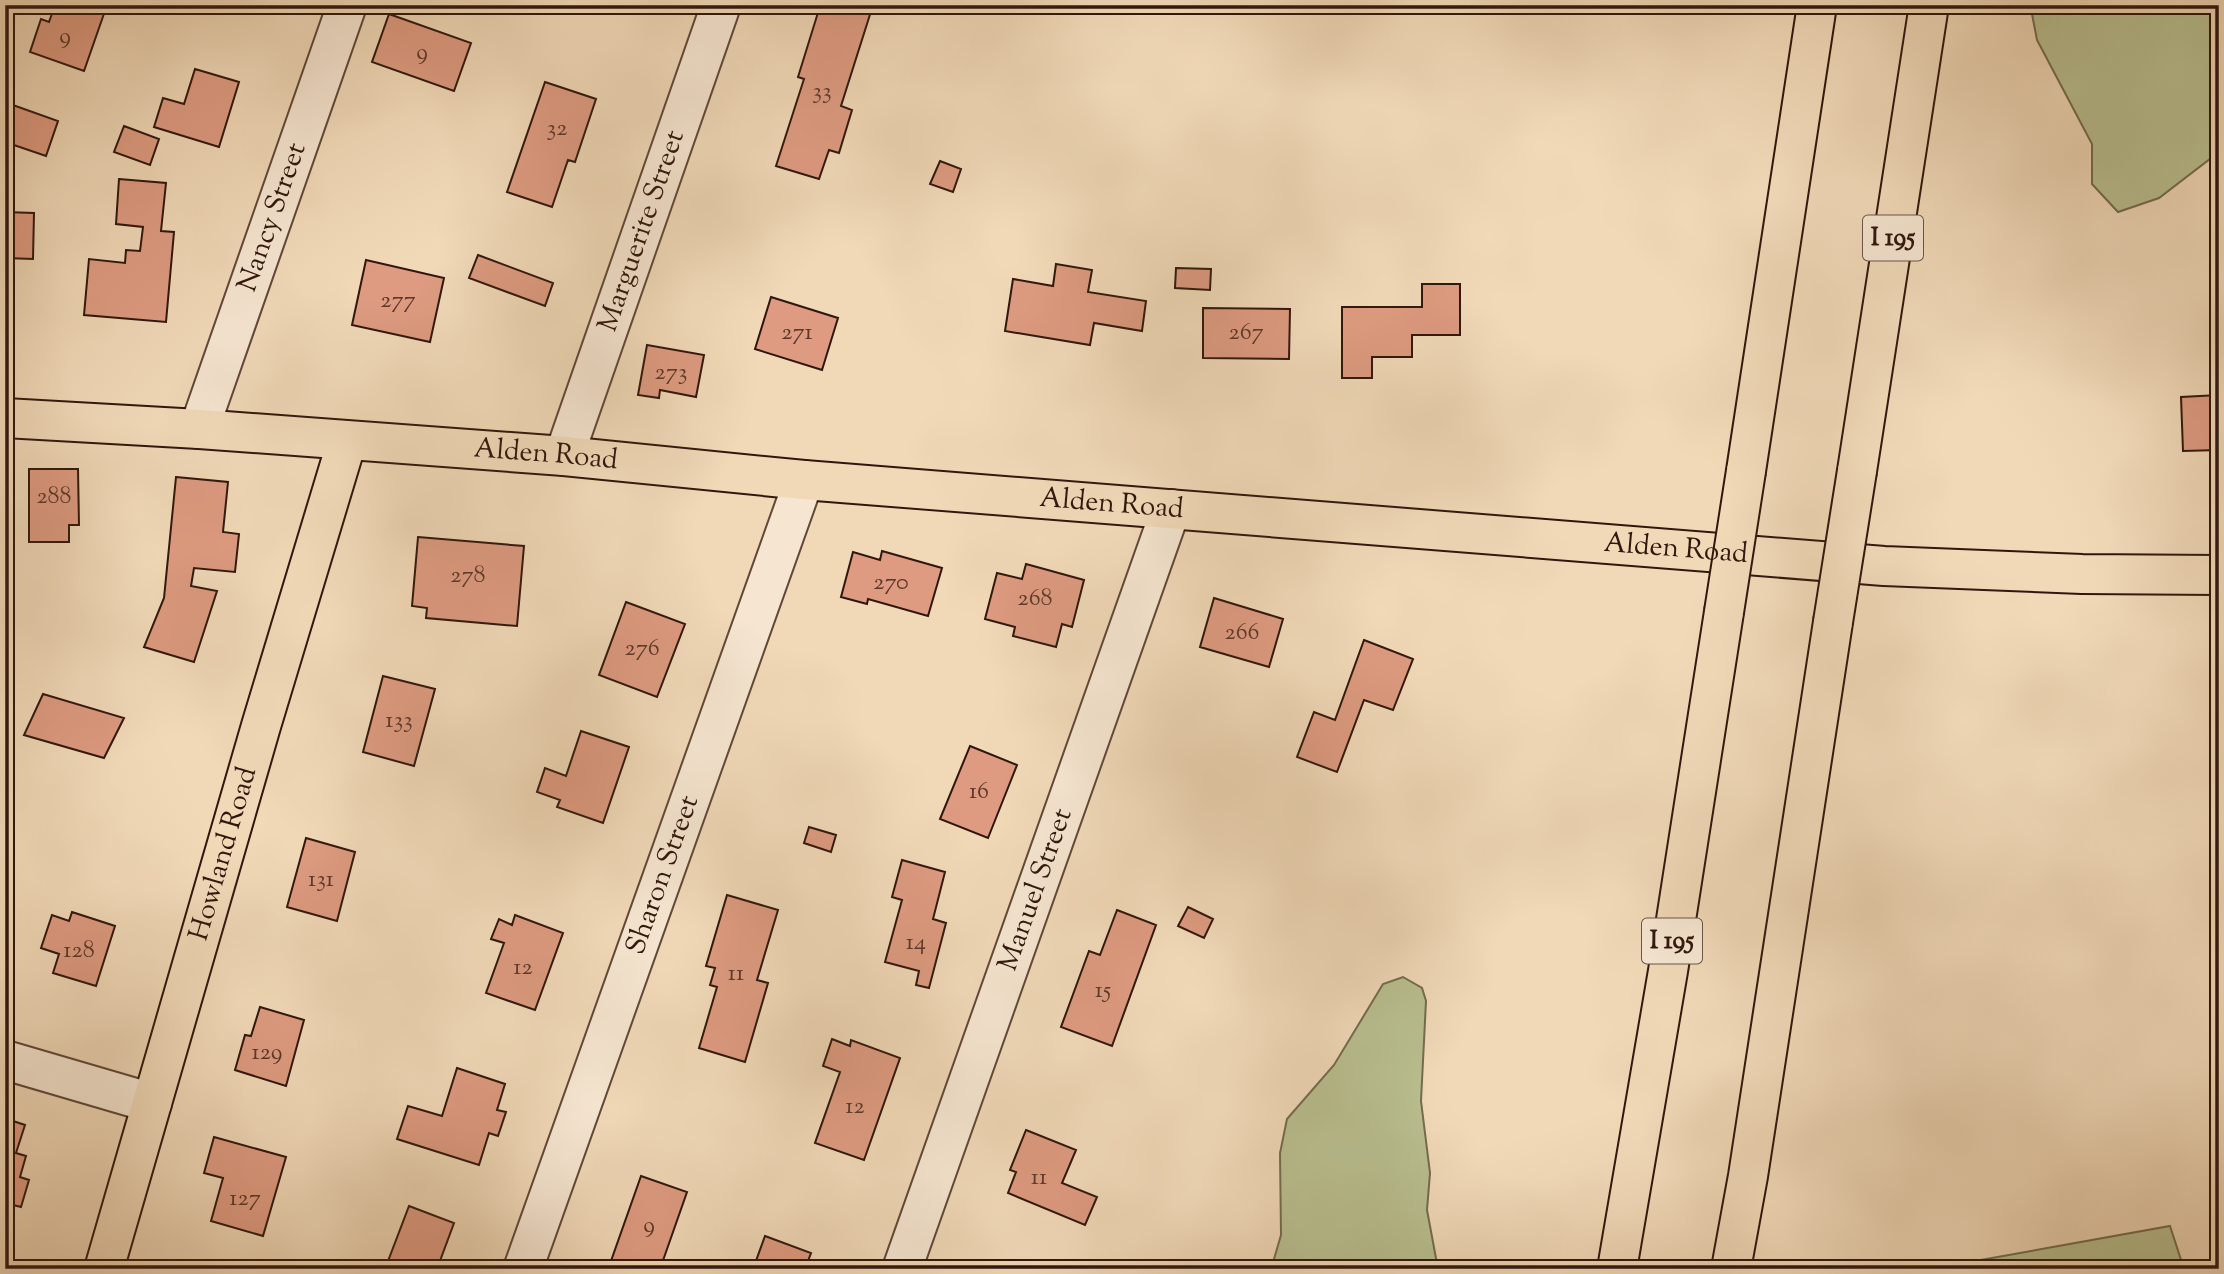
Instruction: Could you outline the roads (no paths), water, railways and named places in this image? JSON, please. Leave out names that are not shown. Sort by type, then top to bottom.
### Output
[{"type":"main road","name":"I 195","points":[[1617,1269],[1668,971],[1817,5]]},
{"type":"main road","name":"I 195","points":[[1731,1269],[1748,1176],[1929,5]]},
{"type":"main road","name":"Alden Road","points":[[5,418],[199,429],[564,456],[804,480],[1896,567],[2082,574],[2219,575]]},
{"type":"main road","name":"Howland Road","points":[[104,1269],[261,726],[347,441]]},
{"type":"street","name":"Nancy Street","points":[[199,429],[347,5]]},
{"type":"street","name":"Marguerite Street","points":[[564,456],[721,5]]},
{"type":"street","name":"Sharon Street","points":[[523,1269],[804,480]]},
{"type":"street","name":"Manuel Street","points":[[902,1269],[1171,509]]},
{"type":"street","points":[[5,1060],[152,1103]]}]
